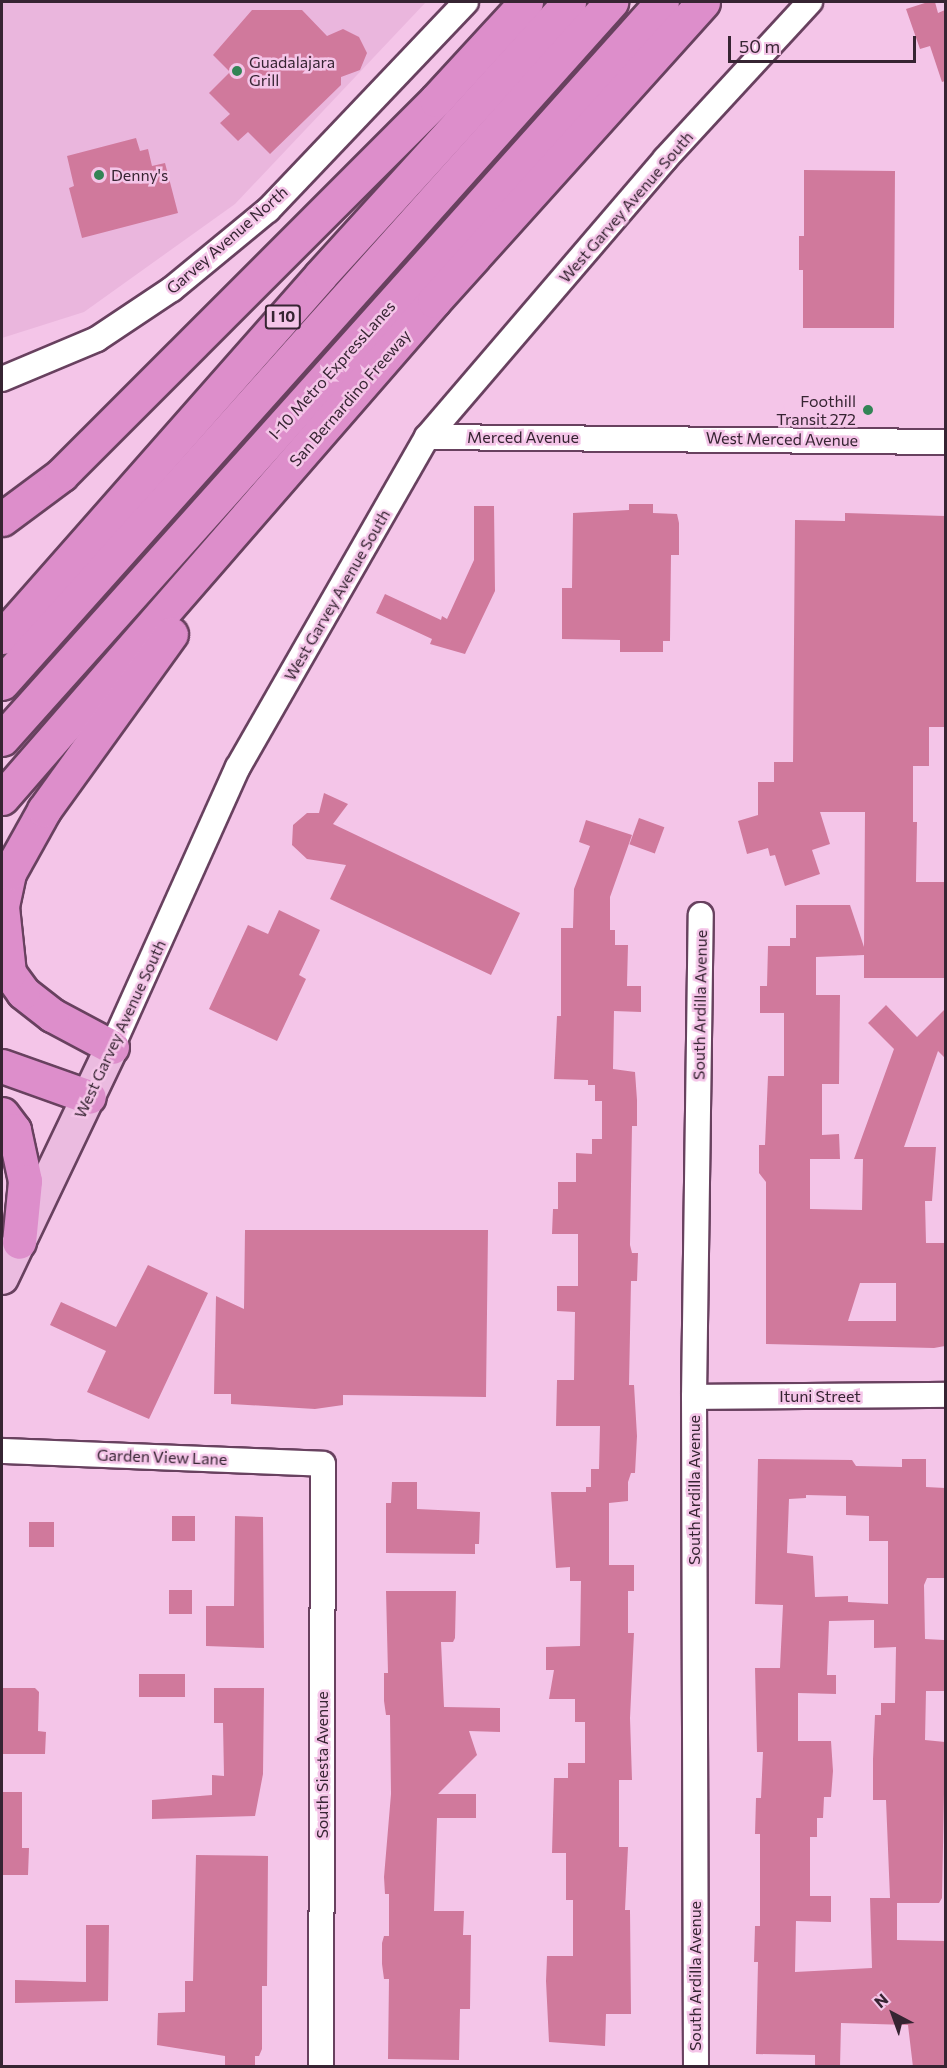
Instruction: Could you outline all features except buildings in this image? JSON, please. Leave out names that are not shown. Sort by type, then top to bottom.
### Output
[{"type":"highway","points":[[2,519],[61,475],[436,100],[526,2]]},
{"type":"highway","name":"I 10","points":[[2,637],[320,276],[569,2]]},
{"type":"highway","points":[[2,684],[611,2]]},
{"type":"highway","name":"I-10 Metro ExpressLanes","points":[[2,739],[662,2]]},
{"type":"highway","name":"San Bernardino Freeway","points":[[2,798],[334,416],[702,2]]},
{"type":"highway","points":[[112,1047],[52,1015],[23,992],[9,973],[2,906],[9,873],[83,751],[334,416]]},
{"type":"highway","points":[[2,1066],[90,1097]]},
{"type":"highway","points":[[2,1114],[14,1130],[25,1181],[19,1242]]},
{"type":"main road","name":"West Garvey Avenue South","points":[[2,1278],[112,1047]]},
{"type":"street","name":"Garvey Avenue North","points":[[2,379],[97,339],[172,289],[268,210],[466,2]]},
{"type":"street","name":"West Garvey Avenue South","points":[[112,1047],[238,767],[427,437],[665,159],[810,2]]},
{"type":"street","name":"Merced Avenue","points":[[427,437],[618,437]]},
{"type":"street","name":"West Merced Avenue","points":[[618,437],[945,442]]},
{"type":"street","name":"South Ardilla Avenue","points":[[696,2067],[694,1397],[701,915]]},
{"type":"street","name":"Ituni Street","points":[[694,1397],[945,1395]]},
{"type":"street","name":"Garden View Lane","points":[[2,1450],[323,1464]]},
{"type":"street","name":"South Siesta Avenue","points":[[321,2067],[323,1464]]},
{"type":"shaded area","points":[[2,2],[426,2],[235,204],[84,312],[2,338]]},
{"type":"place","name":"Guadalajara Grill","points":[[237,71]]},
{"type":"place","name":"Denny's","points":[[99,175]]},
{"type":"place","name":"Foothill Transit 272","points":[[868,410]]}]
